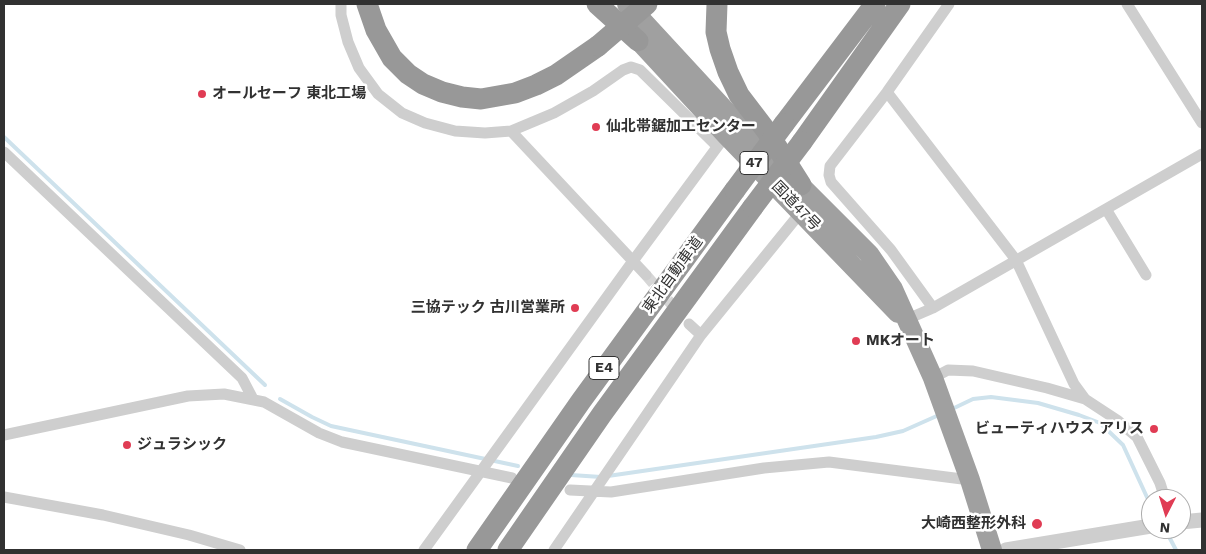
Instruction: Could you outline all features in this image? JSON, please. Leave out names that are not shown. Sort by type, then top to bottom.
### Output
[{"type":"highway","points":[[367,4],[376,30],[392,58],[408,74],[423,84],[442,92],[481,99],[515,93],[556,75],[594,41],[627,4]]},
{"type":"highway","points":[[380,4],[388,30],[413,62],[432,75],[453,82],[492,85],[511,81],[530,73],[594,41],[647,4]]},
{"type":"highway","points":[[597,4],[638,41]]},
{"type":"highway","name":"国道47号","points":[[606,4],[722,141],[801,212],[905,320]]},
{"type":"highway","name":"国道47号","points":[[627,4],[723,108],[869,254],[893,289],[905,320],[936,385],[970,480],[992,550]]},
{"type":"highway","points":[[717,4],[716,32],[728,72],[739,95],[768,133],[801,185]]},
{"type":"highway","points":[[784,124],[862,4]]},
{"type":"highway","name":"東北自動車道","points":[[477,550],[581,401],[735,190],[875,4]]},
{"type":"highway","name":"東北自動車道","points":[[508,550],[602,414],[802,142],[900,4]]},
{"type":"street","points":[[341,4],[341,15],[348,42],[359,68],[378,94],[402,113],[425,123],[454,131],[484,133],[511,131],[554,113],[593,91],[623,70],[631,67],[640,70],[722,141],[424,550]]},
{"type":"street","points":[[932,308],[891,250],[831,182],[829,175],[830,166],[949,4]]},
{"type":"street","points":[[1127,4],[1202,123]]},
{"type":"street","points":[[886,92],[1016,260],[1074,384],[1085,399]]},
{"type":"street","points":[[511,131],[646,275]]},
{"type":"street","points":[[4,152],[242,378],[253,399]]},
{"type":"street","points":[[905,320],[932,308],[1202,154]]},
{"type":"street","points":[[1106,209],[1146,275]]},
{"type":"street","points":[[554,550],[700,335],[801,212]]},
{"type":"street","points":[[689,324],[700,335]]},
{"type":"street","points":[[936,385],[948,370],[973,371],[1085,399],[1117,420],[1137,437],[1162,489]]},
{"type":"street","points":[[4,435],[188,396],[224,394],[264,402],[319,433],[342,442],[488,464],[512,478]]},
{"type":"street","points":[[570,490],[611,492],[764,468],[829,462],[970,480]]},
{"type":"street","points":[[4,497],[189,535],[240,550]]},
{"type":"street","points":[[1006,550],[1141,528]]},
{"type":"waterway","points":[[4,137],[265,385]]},
{"type":"waterway","points":[[950,410],[973,399],[991,397],[1038,403],[1100,423],[1123,445],[1143,489]]},
{"type":"waterway","points":[[280,399],[331,426],[518,466]]},
{"type":"waterway","points":[[608,476],[876,437],[903,431],[939,415]]},
{"type":"waterway","points":[[571,475],[601,477]]},
{"type":"waterway","points":[[1170,539],[1176,550]]},
{"type":"tunnel","points":[[646,275],[680,314]]},
{"type":"place","name":"オールセーフ 東北工場","points":[[202,94]]},
{"type":"place","name":"仙北帯鋸加工センター","points":[[596,127]]},
{"type":"place","name":"三協テック 古川営業所","points":[[575,308]]},
{"type":"place","name":"MKオート","points":[[856,341]]},
{"type":"place","name":"ビューティハウス アリス","points":[[1154,429]]},
{"type":"place","name":"ジュラシック","points":[[127,445]]},
{"type":"place","name":"大崎西整形外科","points":[[1037,524]]}]
